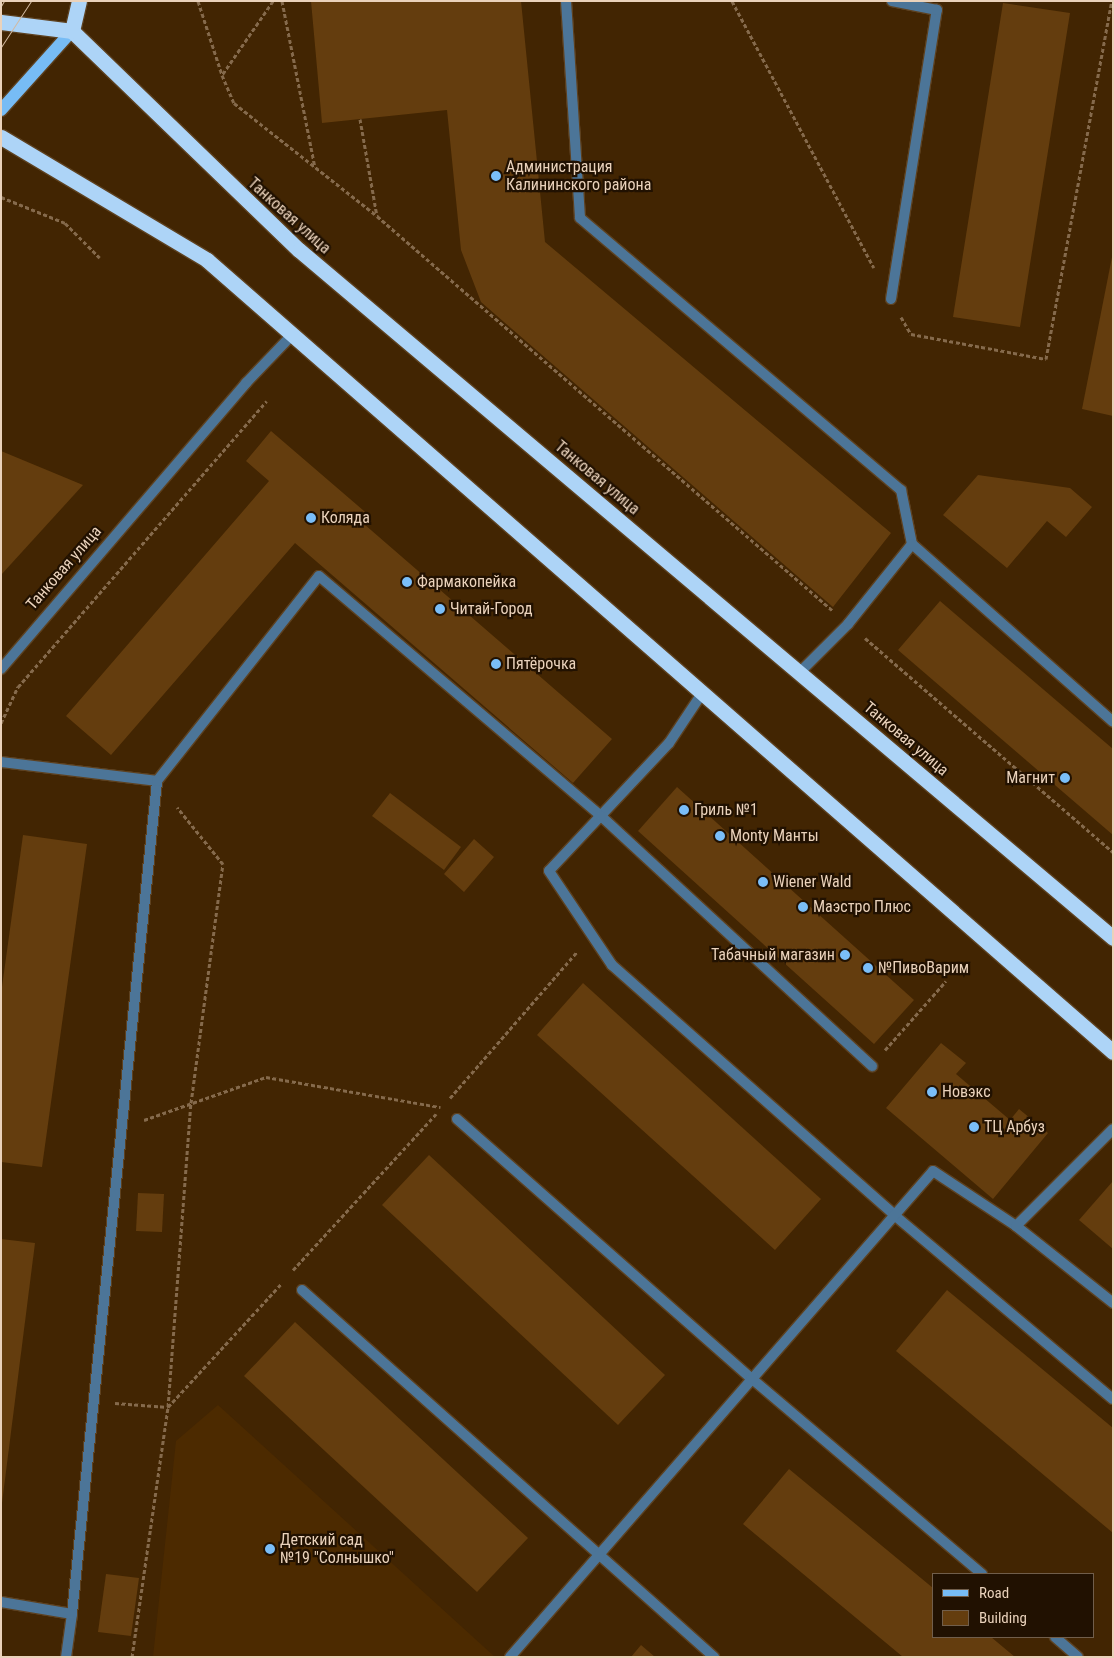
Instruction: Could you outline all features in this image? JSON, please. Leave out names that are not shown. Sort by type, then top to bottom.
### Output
[{"type":"highway","points":[[1,22],[72,31],[79,1]]},
{"type":"highway","name":"Танковая улица","points":[[72,31],[299,250],[1113,938]]},
{"type":"highway","points":[[1,136],[207,260],[1113,1052]]},
{"type":"main road","points":[[1,110],[72,31]]},
{"type":"street","points":[[566,1],[580,218],[901,490],[912,544],[1113,722]]},
{"type":"street","points":[[891,299],[937,10],[892,1]]},
{"type":"street","name":"Танковая улица","points":[[1,669],[246,383],[293,334]]},
{"type":"street","points":[[800,672],[848,624],[912,544]]},
{"type":"street","points":[[66,1657],[72,1614],[119,1128],[157,781],[319,576],[601,816],[872,1066]]},
{"type":"street","points":[[703,692],[669,743],[549,871],[612,964],[894,1214],[1113,1399]]},
{"type":"street","points":[[1,762],[157,781]]},
{"type":"street","points":[[457,1119],[751,1378],[981,1573]]},
{"type":"street","points":[[1016,1226],[1113,1129]]},
{"type":"street","points":[[510,1657],[933,1171],[1016,1226],[1113,1303]]},
{"type":"street","points":[[302,1290],[714,1657]]},
{"type":"street","points":[[1,1602],[72,1614]]},
{"type":"street","points":[[1056,1638],[1078,1657]]},
{"type":"path","points":[[198,1],[222,75],[234,103],[377,216],[848,624]]},
{"type":"path","points":[[222,75],[273,1]]},
{"type":"path","points":[[282,1],[315,167]]},
{"type":"path","points":[[732,1],[911,334],[1046,359],[1112,1]]},
{"type":"path","points":[[360,119],[377,216]]},
{"type":"path","points":[[1,197],[65,223],[100,258]]},
{"type":"path","points":[[1,723],[18,687],[267,402]]},
{"type":"path","points":[[878,650],[1113,852]]},
{"type":"path","points":[[92,1402],[168,1407],[191,1103],[223,864],[157,781]]},
{"type":"path","points":[[872,1066],[946,981]]},
{"type":"path","points":[[119,1128],[266,1077],[442,1107],[457,1119]]},
{"type":"shaded area","name":"Детский сад №19 \"Солнышко\"","points":[[218,1405],[495,1657],[153,1657],[176,1441]]},
{"type":"building","points":[[311,1],[521,1],[545,242],[891,533],[833,607],[481,302],[461,250],[447,110],[322,123]]},
{"type":"building","points":[[1003,3],[1070,13],[1020,327],[953,317]]},
{"type":"building","points":[[1113,258],[1113,416],[1082,409]]},
{"type":"building","points":[[271,431],[371,517],[364,524],[612,739],[573,783],[295,543],[111,755],[66,716],[269,481],[246,461]]},
{"type":"building","points":[[1,451],[83,485],[1,575]]},
{"type":"building","points":[[978,475],[1070,488],[1092,507],[1066,537],[1047,521],[1007,568],[943,515]]},
{"type":"building","points":[[940,601],[1113,749],[1113,835],[898,650]]},
{"type":"building","points":[[677,787],[914,1000],[874,1044],[638,831]]},
{"type":"building","points":[[390,793],[461,847],[444,870],[372,816]]},
{"type":"building","points":[[23,835],[87,844],[42,1167],[1,1162],[1,994]]},
{"type":"building","points":[[474,839],[494,857],[464,892],[444,874]]},
{"type":"building","points":[[583,983],[821,1199],[775,1250],[537,1035]]},
{"type":"building","name":"ТЦ Арбуз","points":[[941,1043],[966,1063],[956,1074],[1010,1120],[1019,1109],[1048,1133],[993,1199],[886,1108]]},
{"type":"building","points":[[429,1155],[665,1375],[618,1425],[382,1205]]},
{"type":"building","points":[[1113,1181],[1113,1249],[1079,1220]]},
{"type":"building","points":[[138,1193],[164,1194],[162,1232],[136,1231]]},
{"type":"building","points":[[1,1239],[35,1243],[2,1503],[1,1503]]},
{"type":"building","points":[[947,1290],[1113,1428],[1113,1533],[896,1351]]},
{"type":"building","points":[[295,1322],[528,1538],[477,1592],[244,1376]]},
{"type":"building","points":[[789,1469],[932,1587],[932,1638],[992,1638],[1015,1657],[903,1657],[743,1524]]},
{"type":"building","points":[[106,1574],[139,1578],[131,1636],[98,1632]]},
{"type":"building","points":[[641,1645],[655,1657],[631,1657]]},
{"type":"tram line","points":[[1,6],[4,1]]},
{"type":"tram line","points":[[1,47],[31,1]]},
{"type":"place","name":"Администрация Калининского района","points":[[496,176]]},
{"type":"place","name":"Коляда","points":[[311,518]]},
{"type":"place","name":"Фармакопейка","points":[[407,582]]},
{"type":"place","name":"Читай-Город","points":[[440,609]]},
{"type":"place","name":"Пятёрочка","points":[[496,664]]},
{"type":"place","name":"Магнит","points":[[1065,778]]},
{"type":"place","name":"Гриль №1","points":[[684,810]]},
{"type":"place","name":"Monty Манты","points":[[720,836]]},
{"type":"place","name":"Wiener Wald","points":[[763,882]]},
{"type":"place","name":"Маэстро Плюс","points":[[803,907]]},
{"type":"place","name":"Табачный магазин","points":[[845,955]]},
{"type":"place","name":"№ПивоВарим","points":[[868,968]]},
{"type":"place","name":"Новэкс","points":[[932,1092]]},
{"type":"place","name":"ТЦ Арбуз","points":[[974,1127]]},
{"type":"place","name":"Детский сад №19 \"Солнышко\"","points":[[270,1549]]}]
